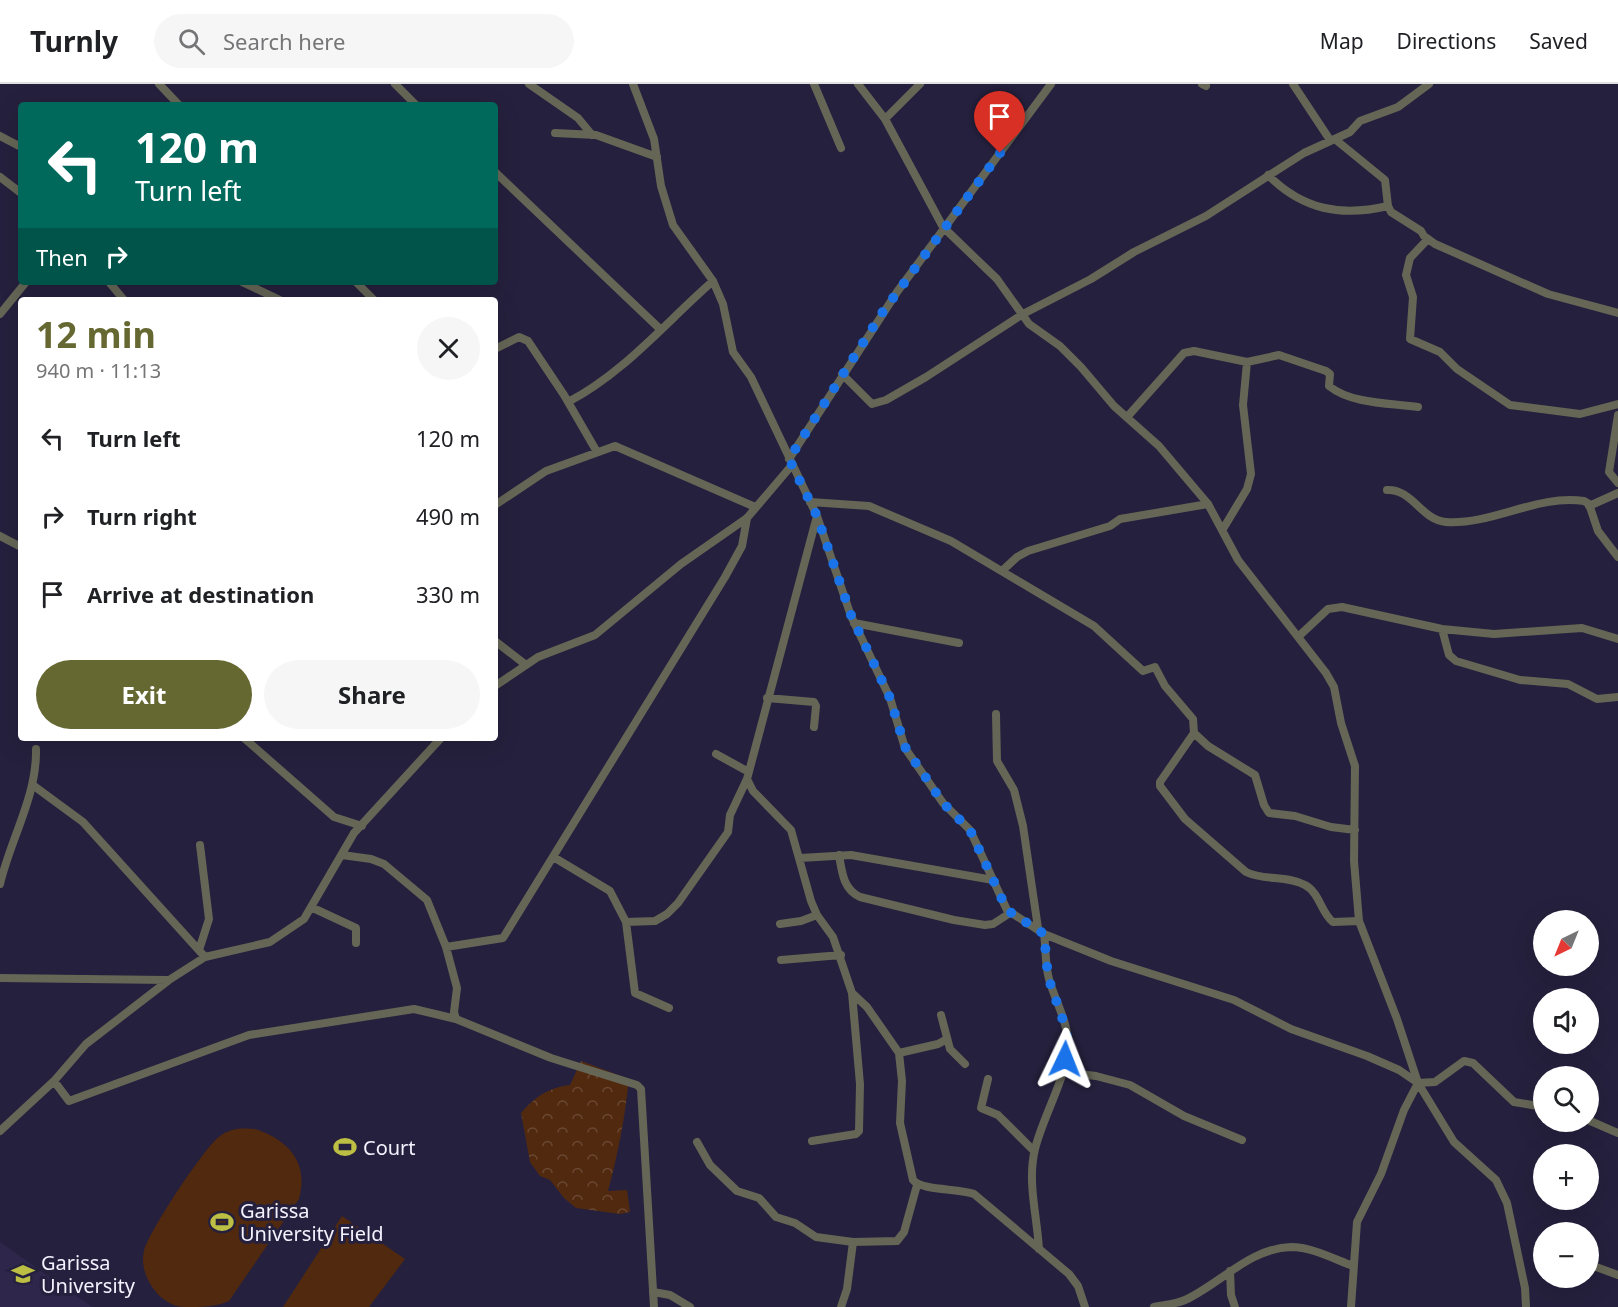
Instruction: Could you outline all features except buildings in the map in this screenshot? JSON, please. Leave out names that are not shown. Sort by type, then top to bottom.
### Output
[{"type":"street","points":[[159,84],[176,102]]},
{"type":"street","points":[[394,84],[413,102]]},
{"type":"street","points":[[529,84],[578,117],[592,135]]},
{"type":"street","points":[[633,84],[654,138],[661,186],[673,225],[713,281],[723,304],[733,352],[751,377],[817,516],[854,622],[890,698],[905,747],[943,803],[970,830],[1010,913],[1041,931],[1111,961],[1234,1000],[1291,1029],[1317,1036],[1399,1070],[1418,1083],[1435,1082],[1464,1061],[1473,1063],[1515,1102],[1533,1105]]},
{"type":"street","points":[[814,84],[841,148]]},
{"type":"street","points":[[858,84],[885,119],[943,227],[997,279],[1029,324],[1060,346],[1113,406],[1128,416],[1159,446],[1208,504],[1238,560],[1299,636],[1334,687],[1341,723],[1355,766],[1359,921],[1397,1019],[1418,1083],[1454,1142],[1496,1180],[1507,1203],[1525,1288],[1526,1307]]},
{"type":"street","points":[[885,119],[920,84]]},
{"type":"street","points":[[498,684],[538,657],[595,635],[681,564],[747,519],[791,462],[842,374],[943,227],[1052,84]]},
{"type":"street","points":[[1293,84],[1333,140],[1385,180],[1388,206],[1399,219],[1422,231],[1428,239],[1470,261],[1548,294],[1618,313]]},
{"type":"street","points":[[842,374],[870,402],[880,403],[926,377],[1023,314],[1091,279],[1134,252],[1206,216],[1268,175],[1350,132],[1360,121],[1398,107],[1429,84]]},
{"type":"street","points":[[555,134],[592,135],[657,157]]},
{"type":"street","points":[[0,136],[18,145]]},
{"type":"street","points":[[498,175],[660,329]]},
{"type":"street","points":[[1268,175],[1304,201],[1329,210],[1348,213],[1388,206]]},
{"type":"street","points":[[0,177],[18,191]]},
{"type":"street","points":[[1428,239],[1410,258],[1406,275],[1413,297],[1410,339],[1440,352],[1457,369],[1510,405],[1580,414],[1618,404]]},
{"type":"street","points":[[568,402],[589,391],[713,281]]},
{"type":"street","points":[[0,314],[24,285]]},
{"type":"street","points":[[112,285],[122,297]]},
{"type":"street","points":[[248,285],[274,297]]},
{"type":"street","points":[[359,285],[371,297]]},
{"type":"street","points":[[498,348],[519,337],[528,341],[597,452]]},
{"type":"street","points":[[1128,416],[1184,353],[1194,351],[1247,362],[1279,355],[1326,371],[1330,374],[1329,386],[1341,393],[1372,401],[1418,407]]},
{"type":"street","points":[[1223,529],[1247,489],[1251,474],[1243,405],[1247,362]]},
{"type":"street","points":[[1618,415],[1609,472],[1618,483]]},
{"type":"street","points":[[498,503],[546,471],[610,446],[619,447],[755,507]]},
{"type":"street","points":[[1387,490],[1401,492],[1433,519],[1445,522],[1474,520],[1529,505],[1557,501],[1584,501],[1590,506],[1598,531],[1618,557]]},
{"type":"street","points":[[1590,506],[1618,493]]},
{"type":"street","points":[[810,502],[869,506],[951,541],[1094,626],[1143,671],[1155,667],[1165,686],[1193,718],[1194,732],[1160,782],[1160,786],[1185,819],[1246,872],[1254,876],[1305,885],[1314,893],[1333,922],[1359,921]]},
{"type":"street","points":[[1002,571],[1017,557],[1028,552],[1110,526],[1120,519],[1208,504]]},
{"type":"street","points":[[626,922],[655,921],[667,914],[678,903],[728,832],[730,815],[747,775],[817,516]]},
{"type":"street","points":[[446,947],[504,938],[725,577],[742,546],[747,519]]},
{"type":"street","points":[[0,536],[18,545]]},
{"type":"street","points":[[1299,636],[1328,609],[1342,607],[1442,629],[1494,634],[1582,628],[1618,639]]},
{"type":"street","points":[[854,622],[959,643]]},
{"type":"street","points":[[1442,629],[1449,655],[1456,661],[1520,680],[1568,684],[1597,699],[1618,697]]},
{"type":"street","points":[[498,643],[526,665]]},
{"type":"street","points":[[767,698],[813,702],[816,706],[813,727]]},
{"type":"street","points":[[996,714],[997,761],[1014,790],[1031,868],[1048,977],[1067,1032],[1068,1046],[1062,1072],[1043,1118],[1029,1179],[1036,1209],[1039,1248]]},
{"type":"street","points":[[1194,732],[1208,746],[1255,775],[1264,805],[1272,815],[1295,816],[1331,827],[1355,830]]},
{"type":"street","points":[[247,741],[334,817],[362,826]]},
{"type":"street","points":[[0,1131],[54,1082],[86,1044],[202,953],[270,942],[289,932],[313,908],[342,855],[362,826],[438,741]]},
{"type":"street","points":[[0,884],[6,857],[34,786],[36,749]]},
{"type":"street","points":[[716,754],[747,775],[753,791],[791,830],[817,915],[828,927],[841,955],[852,993],[860,1084],[859,1131],[856,1134],[812,1141]]},
{"type":"street","points":[[34,786],[80,819],[202,953]]},
{"type":"street","points":[[200,845],[209,919],[202,953]]},
{"type":"street","points":[[342,855],[371,859],[384,864],[418,891],[432,909],[434,922],[446,947],[457,988],[456,1019]]},
{"type":"street","points":[[800,858],[839,855],[870,857],[993,880]]},
{"type":"street","points":[[839,855],[842,878],[854,894],[860,897],[954,920],[985,925],[1010,913]]},
{"type":"street","points":[[555,858],[610,891],[626,922],[635,993],[669,1008]]},
{"type":"street","points":[[313,908],[356,928],[356,943]]},
{"type":"street","points":[[780,924],[801,921],[817,915]]},
{"type":"street","points":[[781,960],[841,955]]},
{"type":"street","points":[[0,978],[169,980]]},
{"type":"street","points":[[852,993],[867,1007],[899,1053],[902,1081],[900,1123],[913,1180],[917,1185],[961,1189],[974,1194],[1069,1274],[1078,1286],[1085,1307]]},
{"type":"street","points":[[54,1082],[69,1101],[74,1100],[249,1035],[414,1009],[456,1019],[551,1058],[637,1084],[641,1089],[654,1307]]},
{"type":"street","points":[[941,1015],[951,1049],[965,1064]]},
{"type":"street","points":[[899,1053],[938,1044],[947,1039]]},
{"type":"street","points":[[1062,1072],[1096,1076],[1130,1085],[1184,1116],[1242,1140]]},
{"type":"street","points":[[988,1079],[981,1108],[998,1115],[1034,1151]]},
{"type":"street","points":[[1351,1307],[1357,1222],[1381,1174],[1404,1110],[1418,1083]]},
{"type":"street","points":[[1599,1124],[1618,1132]]},
{"type":"street","points":[[697,1142],[710,1165],[737,1191],[759,1198],[776,1216],[795,1223],[816,1237],[853,1242],[897,1241],[904,1232],[917,1185]]},
{"type":"street","points":[[841,1307],[847,1289],[853,1242]]},
{"type":"street","points":[[1154,1307],[1182,1301],[1230,1271],[1272,1251],[1291,1247],[1305,1249],[1353,1266]]},
{"type":"street","points":[[1599,1268],[1618,1275]]},
{"type":"street","points":[[1230,1271],[1231,1295],[1235,1307]]},
{"type":"street","points":[[653,1292],[670,1296],[690,1307]]},
{"type":"shaded area","name":"Garissa University","points":[[0,1242],[92,1307],[0,1307]]},
{"type":"green space","points":[[581,1061],[629,1079],[621,1135],[608,1191],[627,1190],[630,1212],[620,1214],[576,1208],[564,1198],[550,1180],[540,1176],[530,1162],[521,1113],[543,1094],[555,1088],[570,1085]]},
{"type":"green space","name":"Garissa University Field","points":[[255,1129],[278,1140],[294,1155],[301,1174],[299,1199],[229,1301],[214,1306],[191,1307],[176,1306],[167,1302],[153,1288],[144,1270],[144,1251],[155,1227],[202,1156],[220,1136],[232,1130]]},
{"type":"green space","points":[[342,1216],[405,1259],[369,1307],[283,1307]]},
{"type":"place","name":"Court","points":[[345,1147]]},
{"type":"place","name":"Garissa University Field","points":[[222,1222]]},
{"type":"place","name":"Garissa University","points":[[23,1274]]},
{"type":"route","points":[[1000,153],[973,186],[882,313],[789,459],[817,516],[851,615],[890,698],[905,747],[943,803],[970,830],[978,843],[1007,910],[1014,917],[1038,928],[1044,934],[1048,977],[1067,1032],[1068,1046],[1065,1059]]}]
